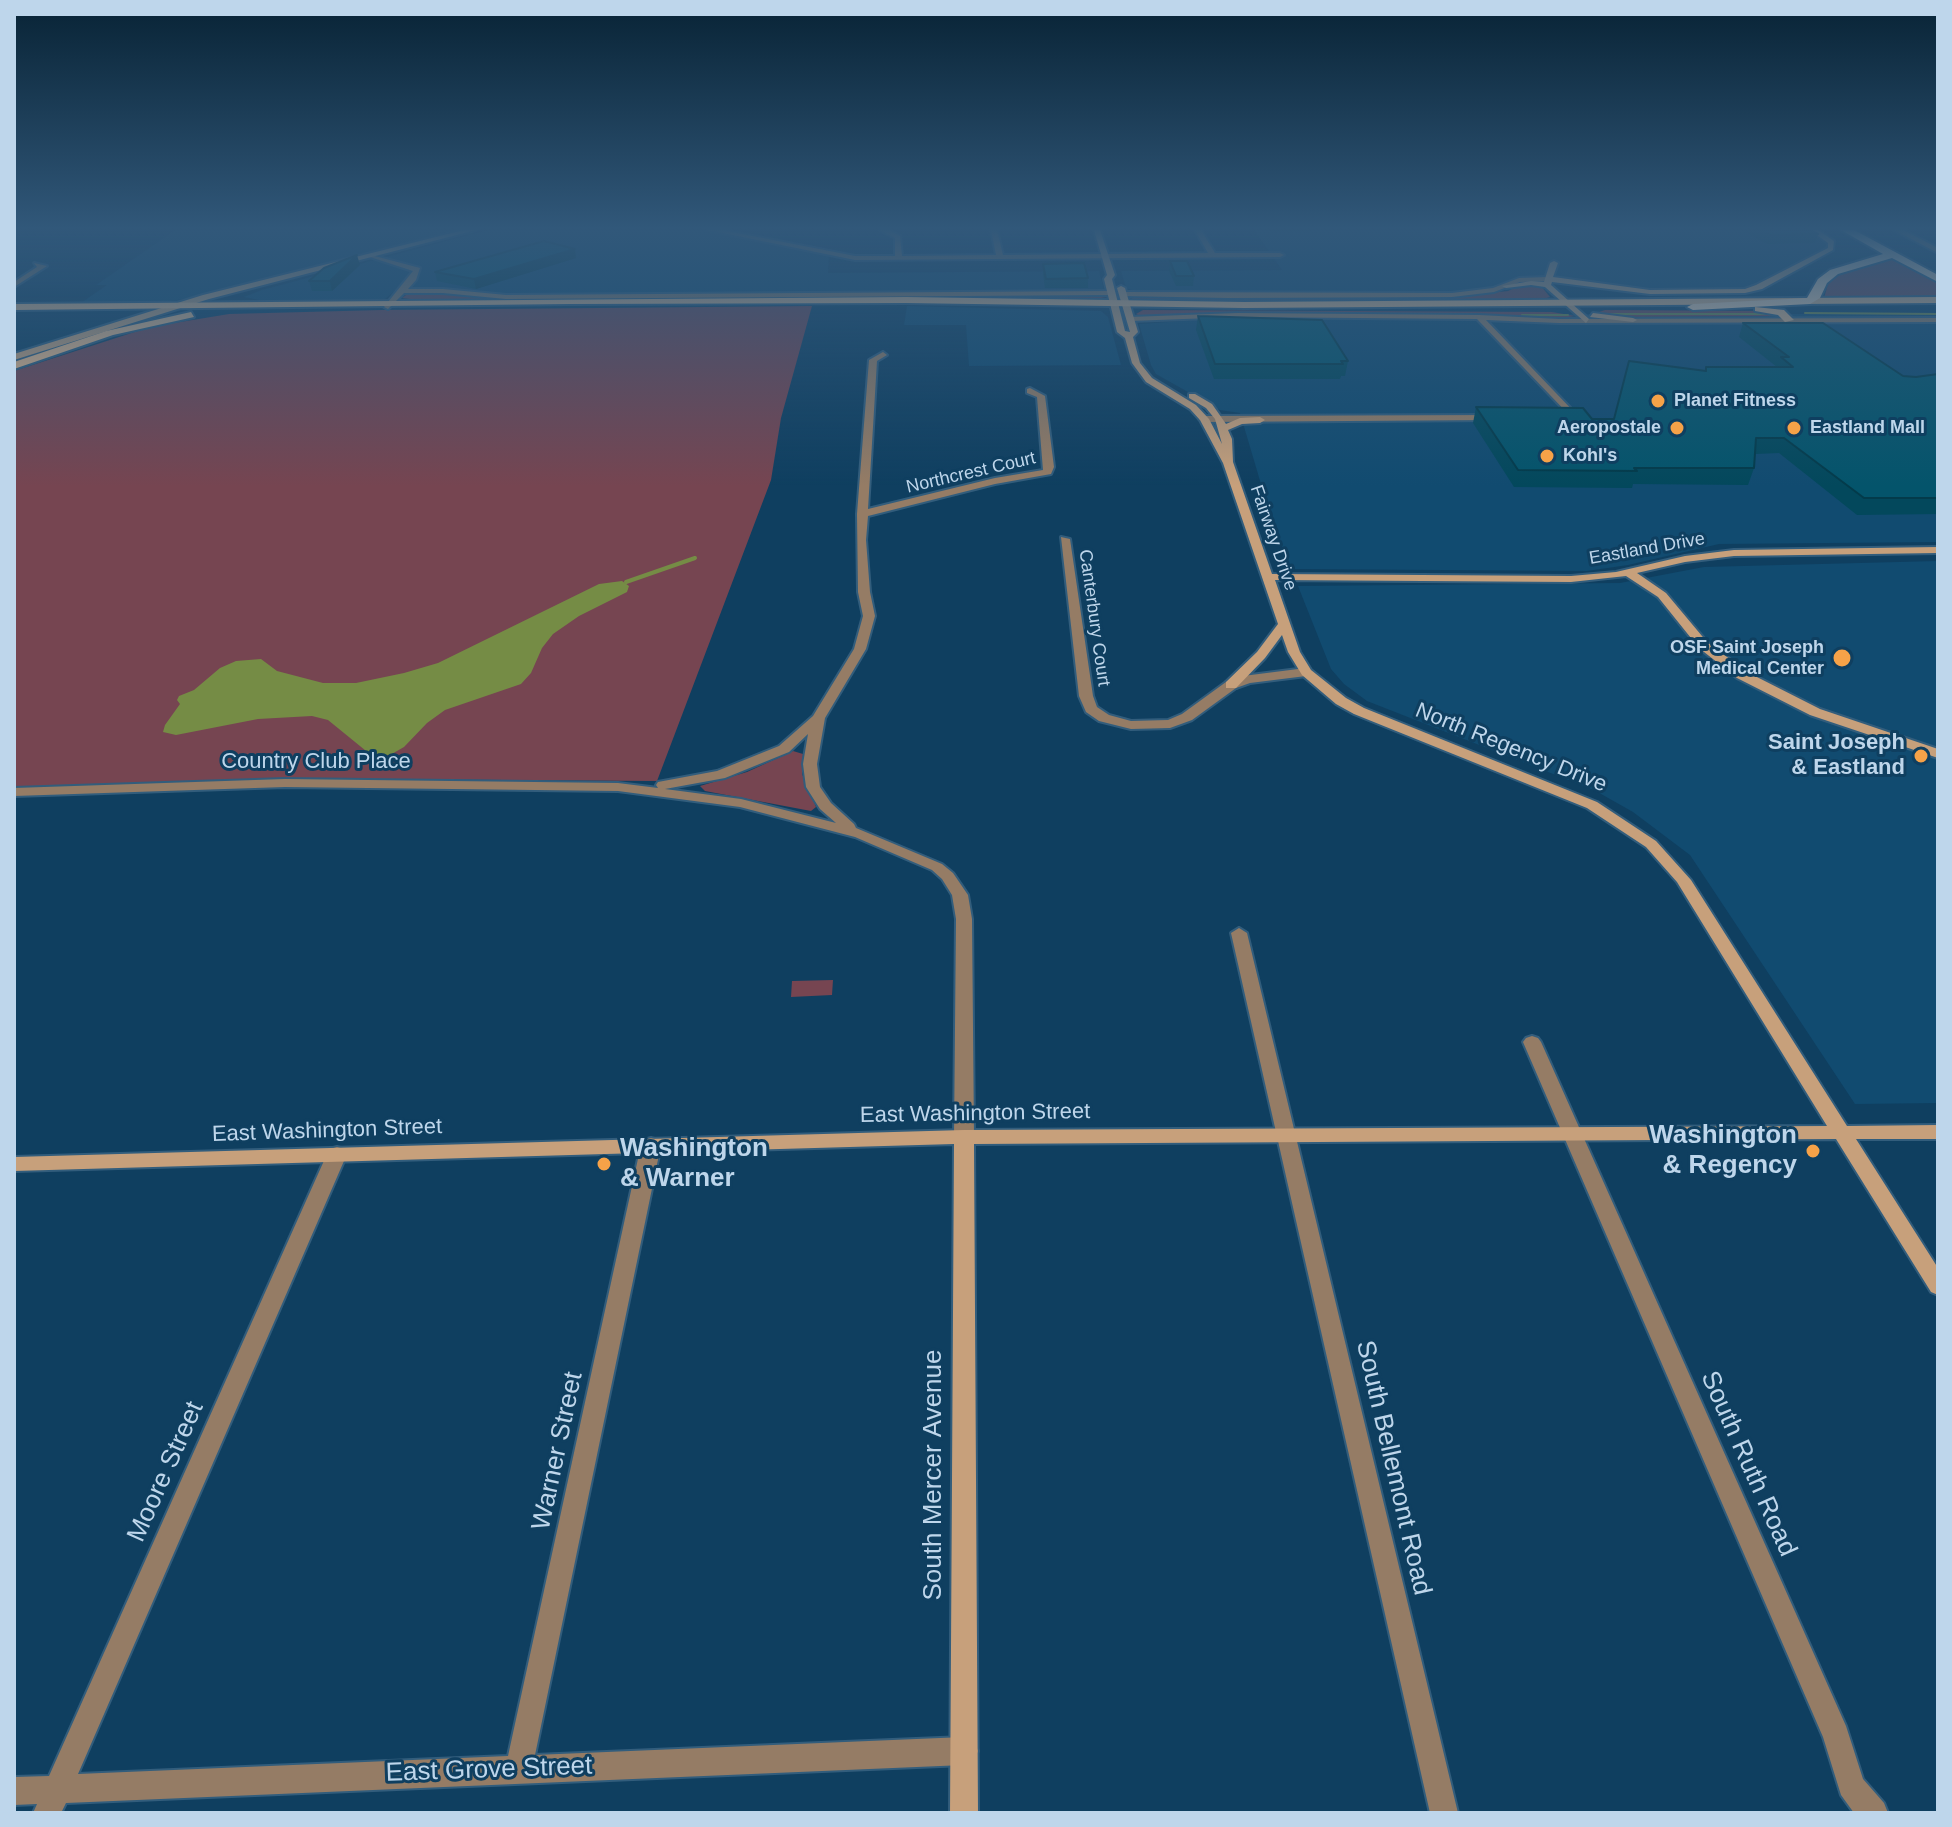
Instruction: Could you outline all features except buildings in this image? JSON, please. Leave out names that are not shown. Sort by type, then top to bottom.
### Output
[{"type":"main road","points":[[14,357],[146,315]]},
{"type":"main road","points":[[14,366],[163,315]]},
{"type":"main road","points":[[110,333],[188,315]]},
{"type":"main road","name":"Fairway Drive","points":[[1117,315],[1121,332],[1129,337],[1139,370],[1203,417],[1228,463]]},
{"type":"main road","name":"Fairway Drive","points":[[1129,315],[1134,332],[1129,337]]},
{"type":"main road","points":[[1783,315],[1789,320]]},
{"type":"main road","points":[[1800,315],[1805,320]]},
{"type":"main road","name":"Fairway Drive","points":[[1161,387],[1192,396],[1220,421],[1228,463],[1284,624]]},
{"type":"main road","points":[[1220,421],[1260,420]]},
{"type":"main road","name":"Eastland Drive","points":[[1267,577],[1553,579],[1629,573],[1685,559],[1734,553],[1938,550]]},
{"type":"main road","points":[[1629,573],[1662,595],[1703,645],[1742,675],[1815,712],[1938,754]]},
{"type":"main road","points":[[1231,685],[1261,655],[1284,624]]},
{"type":"main road","name":"North Regency Drive","points":[[1284,624],[1294,652],[1306,672],[1332,695],[1359,711],[1592,805],[1651,844],[1683,880],[1938,1286]]},
{"type":"main road","name":"East Washington Street","points":[[14,1164],[964,1137],[1938,1132]]},
{"type":"main road","name":"South Mercer Avenue","points":[[964,1137],[964,1813]]},
{"type":"street","points":[[1269,315],[1498,315]]},
{"type":"street","points":[[1612,315],[1633,320],[1938,320]]},
{"type":"street","points":[[1479,317],[1574,417],[1558,417]]},
{"type":"street","name":"Country Club Place","points":[[14,792],[285,783],[668,785],[746,767],[784,749],[818,718],[847,674],[868,630],[861,555],[862,514],[873,360],[883,355]]},
{"type":"street","name":"Northcrest Court","points":[[862,514],[995,481],[1047,472],[1041,396],[1030,391]]},
{"type":"street","points":[[1203,417],[1220,421],[1510,417]]},
{"type":"street","points":[[1260,420],[1321,418]]},
{"type":"street","name":"Canterbury Court","points":[[1065,539],[1086,696],[1091,709],[1121,724],[1150,727],[1170,724],[1187,717],[1231,685],[1248,679],[1306,672]]},
{"type":"street","name":"Country Club Place","points":[[818,718],[810,764],[813,787],[825,806],[860,834]]},
{"type":"street","name":"Country Club Place","points":[[618,787],[741,803],[860,834],[925,861],[953,883],[960,895],[964,919],[964,1137]]},
{"type":"street","name":"South Bellemont Road","points":[[1239,933],[1444,1813]]},
{"type":"street","name":"South Ruth Road","points":[[1532,1042],[1836,1736],[1851,1785],[1874,1813]]},
{"type":"street","name":"Warner Street","points":[[519,1768],[651,1145]]},
{"type":"street","name":"Moore Street","points":[[52,1801],[337,1154]]},
{"type":"street","name":"East Grove Street","points":[[14,1791],[52,1801],[519,1768],[964,1751]]},
{"type":"shaded area","points":[[221,315],[809,315],[781,418],[771,480],[657,781],[346,779],[14,788],[14,371],[150,327]]},
{"type":"shaded area","points":[[906,315],[1106,315],[1121,365],[969,366],[966,325],[904,325]]},
{"type":"shaded area","points":[[1139,315],[1435,315],[1142,317]]},
{"type":"shaded area","points":[[1484,315],[1575,316],[1555,319]]},
{"type":"shaded area","points":[[1608,315],[1781,316],[1617,317]]},
{"type":"shaded area","points":[[1938,315],[1938,542],[1719,544],[1587,571],[1294,569],[1289,567],[1266,501],[1240,413],[1220,410],[1156,374],[1139,324],[1227,318]]},
{"type":"shaded area","points":[[1938,561],[1938,1103],[1855,1104],[1690,855],[1633,812],[1594,790],[1367,701],[1344,684],[1331,669],[1298,586],[1620,583],[1704,567]]},
{"type":"shaded area","points":[[622,581],[629,586],[627,592],[579,616],[553,634],[542,648],[531,673],[521,684],[445,710],[427,723],[404,747],[390,755],[371,755],[328,720],[312,716],[258,719],[176,735],[163,732],[180,704],[177,700],[179,696],[194,690],[220,668],[236,661],[261,659],[277,671],[323,683],[356,683],[438,663],[599,584]]},
{"type":"shaded area","points":[[793,751],[803,754],[802,774],[816,807],[811,811],[705,791],[700,786],[747,772]]},
{"type":"shaded area","points":[[833,980],[832,995],[791,997],[792,981]]},
{"type":"waterway","points":[[626,582],[695,558]]},
{"type":"place","name":"Planet Fitness","points":[[1658,401]]},
{"type":"place","name":"Aeropostale","points":[[1677,428]]},
{"type":"place","name":"Eastland Mall","points":[[1794,428]]},
{"type":"place","name":"Kohl's","points":[[1547,456]]},
{"type":"place","name":"OSF Saint Joseph Medical Center","points":[[1842,658]]},
{"type":"place","name":"Saint Joseph & Eastland","points":[[1921,756]]},
{"type":"place","name":"Washington & Regency","points":[[1813,1151]]},
{"type":"place","name":"Washington & Warner","points":[[604,1164]]}]
